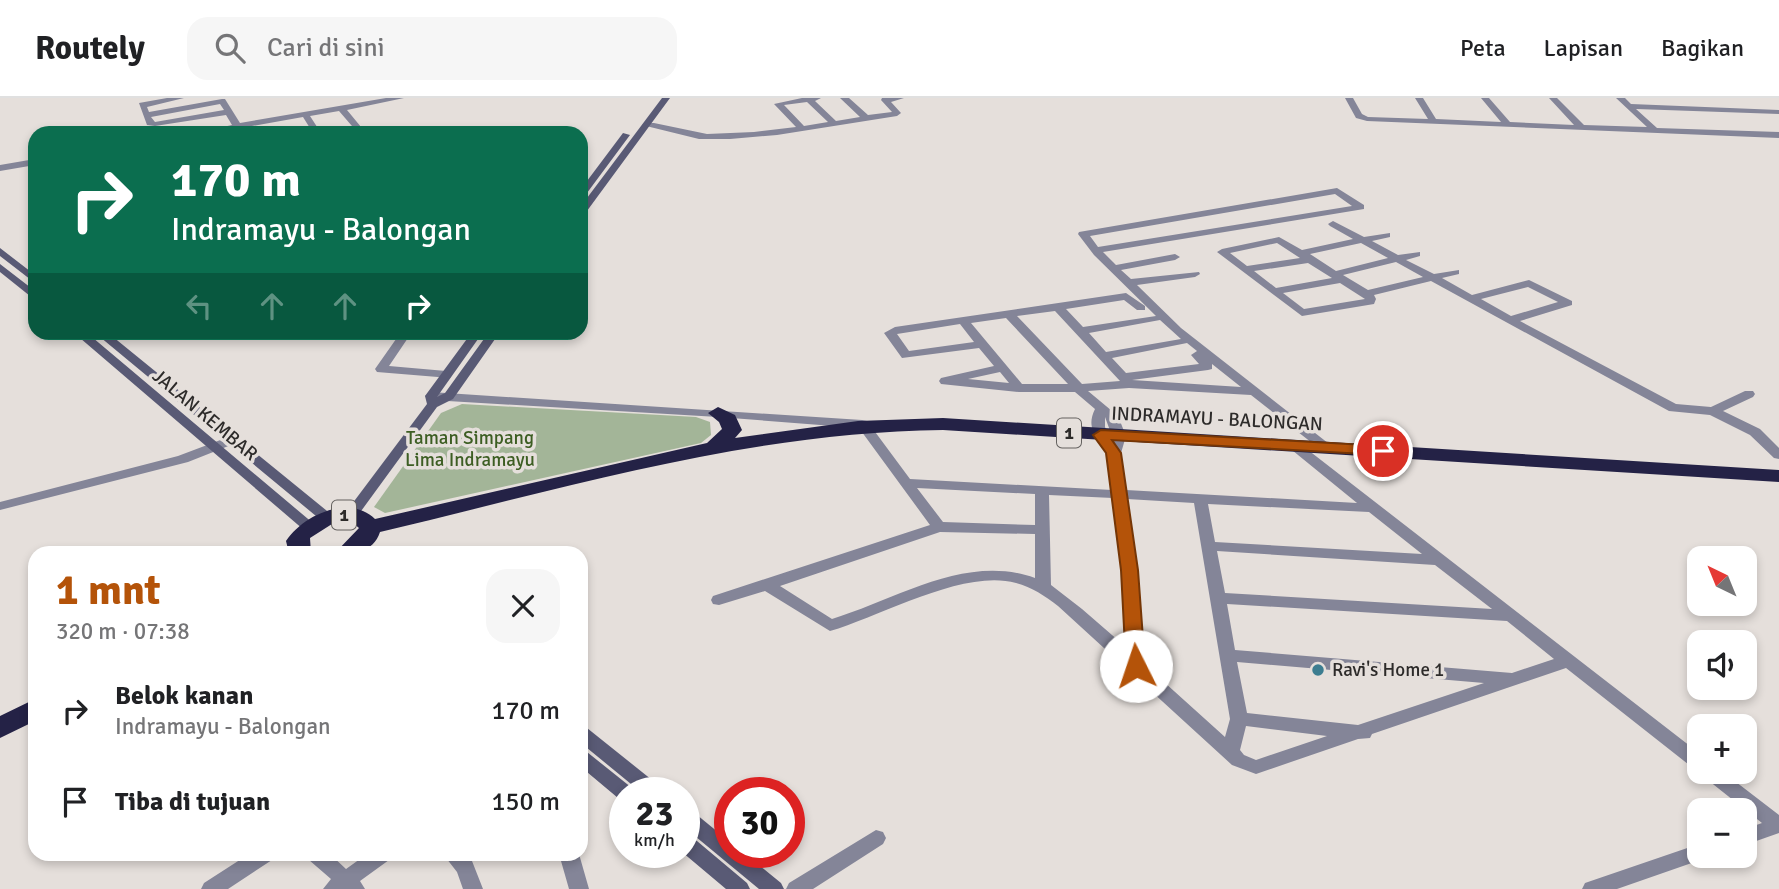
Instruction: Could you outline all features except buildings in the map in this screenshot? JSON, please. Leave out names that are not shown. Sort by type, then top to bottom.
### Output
[{"type":"highway","points":[[715,446],[732,430],[728,419],[718,412]]},
{"type":"highway","name":"INDRAMAYU - BALONGAN","points":[[361,545],[715,446],[859,425],[943,424],[1111,441],[1326,447],[1779,476]]},
{"type":"highway","name":"1","points":[[298,546],[297,541],[318,523],[351,515],[360,517],[361,545]]},
{"type":"highway","points":[[0,728],[28,713]]},
{"type":"main road","points":[[591,189],[654,98]]},
{"type":"main road","points":[[591,189],[648,125],[666,98]]},
{"type":"main road","points":[[0,251],[28,274]]},
{"type":"main road","points":[[0,267],[28,291]]},
{"type":"main road","name":"JALAN KEMBAR","points":[[87,340],[209,449],[318,523]]},
{"type":"main road","name":"JALAN KEMBAR","points":[[109,340],[231,440],[318,523]]},
{"type":"main road","points":[[351,515],[472,340]]},
{"type":"main road","points":[[449,396],[489,340]]},
{"type":"main road","points":[[588,739],[635,777]]},
{"type":"main road","points":[[588,763],[609,780]]},
{"type":"main road","points":[[700,829],[774,889]]},
{"type":"main road","points":[[700,855],[740,889]]},
{"type":"street","points":[[180,98],[140,101],[150,124],[229,112]]},
{"type":"street","points":[[146,115],[221,100],[237,126],[400,98]]},
{"type":"street","points":[[844,98],[866,118]]},
{"type":"street","points":[[884,99],[900,98]]},
{"type":"street","points":[[1349,98],[1364,119],[1779,135]]},
{"type":"street","points":[[1419,98],[1434,122]]},
{"type":"street","points":[[1485,98],[1508,125]]},
{"type":"street","points":[[1553,98],[1582,128]]},
{"type":"street","points":[[1620,98],[1656,131]]},
{"type":"street","points":[[801,127],[778,104],[813,99],[833,122]]},
{"type":"street","points":[[648,125],[665,126],[687,136],[710,137],[897,113],[884,99]]},
{"type":"street","points":[[1629,106],[1779,112]]},
{"type":"street","points":[[341,108],[356,126]]},
{"type":"street","points":[[305,115],[312,126]]},
{"type":"street","points":[[0,168],[28,163]]},
{"type":"street","points":[[1096,250],[1362,206],[1337,191],[1084,232],[1083,235],[1096,250],[1177,330],[1326,447]]},
{"type":"street","points":[[1245,205],[1270,222]]},
{"type":"street","points":[[1162,221],[1184,237]]},
{"type":"street","points":[[1333,224],[1662,404],[1681,410],[1713,411],[1755,432],[1779,455]]},
{"type":"street","points":[[1246,269],[1386,235]]},
{"type":"street","points":[[1279,240],[1340,276],[1371,299],[1370,302],[1304,313],[1246,269],[1222,251],[1279,240]]},
{"type":"street","points":[[1276,290],[1340,276],[1416,254]]},
{"type":"street","points":[[1114,268],[1175,257]]},
{"type":"street","points":[[1366,294],[1455,272]]},
{"type":"street","points":[[1129,283],[1195,274]]},
{"type":"street","points":[[1470,299],[1529,283],[1568,303],[1510,320]]},
{"type":"street","points":[[981,344],[906,355],[890,333],[1126,296],[1208,366],[1079,388],[1019,388],[945,381],[950,377],[1003,368]]},
{"type":"street","points":[[1059,307],[1127,380],[1254,391]]},
{"type":"street","points":[[1010,315],[1101,409],[1097,417],[1111,441],[1119,494],[1129,570],[1136,666]]},
{"type":"street","points":[[1082,331],[1154,319]]},
{"type":"street","points":[[963,321],[1019,388]]},
{"type":"street","points":[[401,340],[381,369],[446,375]]},
{"type":"street","points":[[1106,356],[1182,342]]},
{"type":"street","points":[[1713,411],[1749,394]]},
{"type":"street","points":[[432,400],[449,396],[718,412],[859,425],[907,482],[939,527]]},
{"type":"street","points":[[0,506],[183,459],[231,440]]},
{"type":"street","points":[[1294,446],[1687,753]]},
{"type":"street","points":[[907,482],[1373,508]]},
{"type":"street","points":[[1042,489],[1043,587]]},
{"type":"street","points":[[1200,497],[1239,719],[1230,752]]},
{"type":"street","points":[[719,600],[939,527],[1044,530]]},
{"type":"street","points":[[1208,546],[1439,560]]},
{"type":"street","points":[[767,585],[830,625],[979,574],[1024,579],[1043,587],[1250,767],[1364,733],[1570,660]]},
{"type":"street","points":[[1217,598],[1511,616]]},
{"type":"street","points":[[1228,655],[1516,679]]},
{"type":"street","points":[[1239,719],[1364,733]]},
{"type":"street","points":[[1726,784],[1779,825]]},
{"type":"street","points":[[1757,833],[1779,825]]},
{"type":"street","points":[[796,889],[876,838]]},
{"type":"street","points":[[1592,889],[1687,856]]},
{"type":"street","points":[[211,889],[254,861]]},
{"type":"street","points":[[322,861],[344,887],[374,861]]},
{"type":"street","points":[[459,861],[465,867],[472,889]]},
{"type":"street","points":[[571,861],[579,889]]},
{"type":"green space","name":"Taman Simpang Lima Indramayu","points":[[462,404],[696,417],[710,422],[711,435],[701,443],[385,513],[374,507],[441,413]]},
{"type":"place","name":"Ravi's Home 1","points":[[1318,670]]},
{"type":"route","points":[[1136,666],[1129,570],[1114,453],[1101,435],[1383,451]]}]
